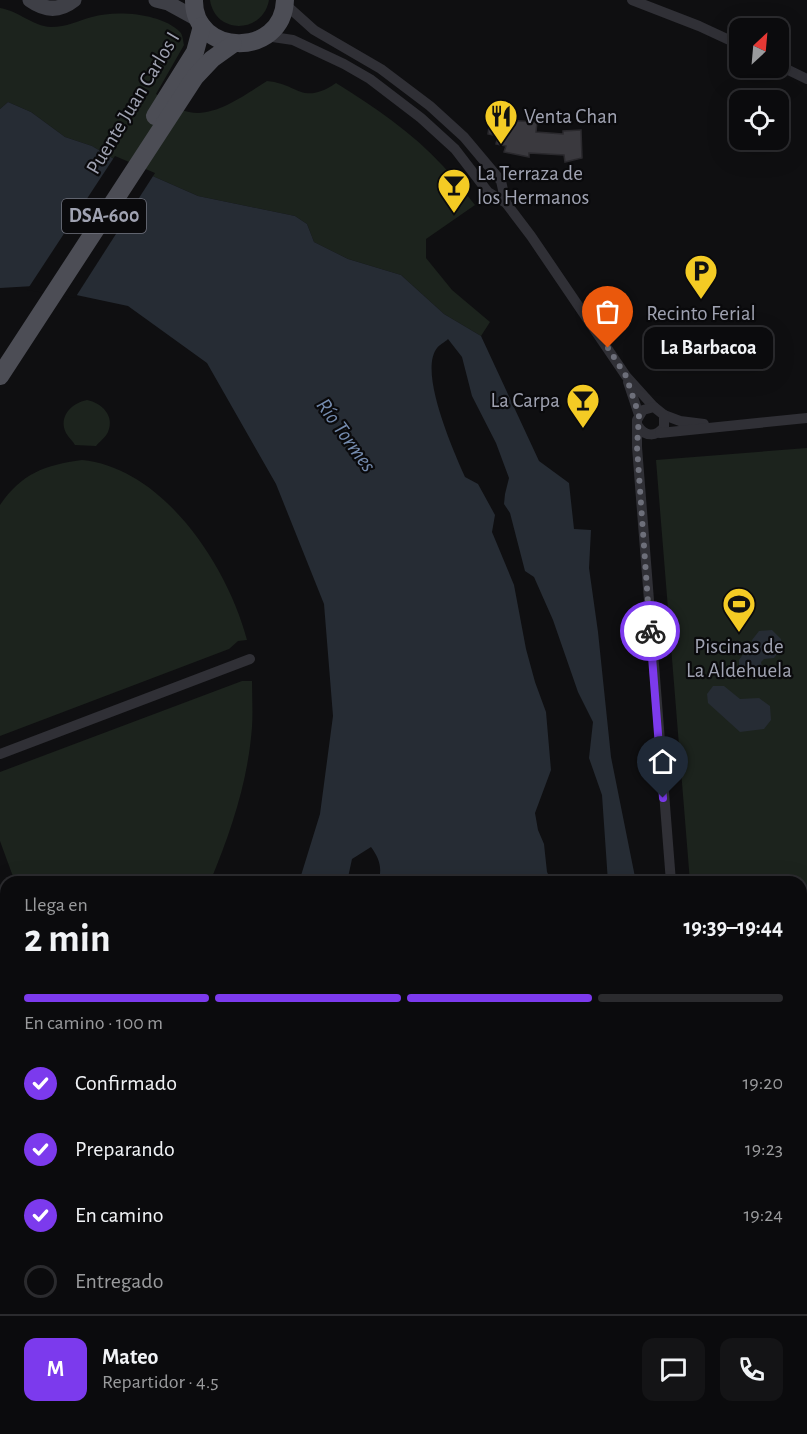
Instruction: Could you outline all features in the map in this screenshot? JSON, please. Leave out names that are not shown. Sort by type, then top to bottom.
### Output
[{"type":"main road","points":[[29,0],[41,8],[52,9],[68,5],[74,0]]},
{"type":"main road","points":[[156,0],[168,3],[200,23],[211,34],[233,44],[256,41],[266,36],[282,16],[286,2]]},
{"type":"main road","points":[[194,0],[200,23]]},
{"type":"main road","name":"Puente Juan Carlos I","points":[[0,354],[196,49],[200,23]]},
{"type":"main road","name":"Puente Juan Carlos I","points":[[0,376],[195,77],[212,59],[233,44]]},
{"type":"street","points":[[632,0],[729,40]]},
{"type":"street","points":[[286,2],[314,30],[381,69],[430,106],[464,137],[501,180],[506,203]]},
{"type":"street","points":[[266,36],[306,44],[370,79],[420,118],[455,149],[488,192],[506,203],[626,376],[654,407],[664,415],[680,421],[716,426]]},
{"type":"street","points":[[789,70],[807,79]]},
{"type":"street","points":[[626,376],[638,420],[637,452],[670,876]]},
{"type":"street","points":[[638,420],[648,408],[654,407]]},
{"type":"street","points":[[660,433],[664,427],[664,415]]},
{"type":"street","points":[[638,420],[647,434],[654,435],[716,426],[807,418]]},
{"type":"street","points":[[0,754],[250,659]]},
{"type":"shaded area","points":[[210,0],[269,0],[265,11],[258,19],[239,26],[220,20]]},
{"type":"shaded area","points":[[0,8],[51,27],[113,14],[150,17],[172,26],[181,33],[184,45],[156,94],[185,111],[199,113],[220,108],[267,81],[308,93],[325,90],[336,83],[378,111],[406,131],[431,154],[475,205],[426,239],[426,258],[452,290],[490,322],[481,336],[444,314],[401,275],[348,259],[314,242],[307,224],[295,216],[198,196],[114,159],[92,146],[65,137],[31,112],[8,102],[0,109]]},
{"type":"shaded area","points":[[87,400],[102,407],[110,421],[108,432],[96,446],[75,445],[64,427],[68,411],[76,404]]},
{"type":"shaded area","name":"Piscinas de La Aldehuela","points":[[807,448],[807,876],[690,876],[656,460]]},
{"type":"shaded area","points":[[82,460],[112,467],[140,481],[165,501],[188,526],[208,553],[225,582],[247,640],[238,641],[229,649],[0,736],[0,505],[17,485],[35,472]]},
{"type":"shaded area","points":[[242,681],[252,681],[252,721],[247,767],[225,844],[212,876],[13,876],[0,841],[0,772]]},
{"type":"water","name":"Río Tormes","points":[[8,102],[31,112],[65,137],[92,146],[114,159],[198,196],[295,216],[307,224],[314,242],[348,259],[401,275],[444,314],[481,336],[539,461],[569,483],[574,529],[591,530],[589,568],[611,757],[635,876],[608,876],[602,795],[589,758],[593,722],[578,692],[553,620],[534,577],[525,571],[510,513],[504,504],[509,478],[496,443],[472,396],[462,357],[448,339],[437,348],[432,359],[435,393],[446,432],[465,477],[478,484],[495,515],[492,532],[514,585],[526,649],[546,712],[551,770],[535,813],[538,830],[544,844],[549,876],[379,876],[379,863],[371,847],[352,859],[348,876],[301,876],[320,814],[333,716],[324,604],[276,484],[207,363],[128,306],[34,286],[0,288],[0,109]]},
{"type":"water","points":[[772,630],[781,639],[782,648],[774,658],[764,659],[761,662],[762,667],[756,674],[747,675],[739,669],[739,660],[744,653],[753,649],[752,640],[759,631]]},
{"type":"water","points":[[713,686],[724,686],[740,699],[759,698],[770,706],[771,720],[764,729],[740,732],[708,703],[707,694]]},
{"type":"pier","points":[[115,156],[155,173],[75,298],[27,290]]},
{"type":"building","points":[[490,120],[506,123],[506,120],[537,122],[536,132],[563,134],[563,131],[581,130],[582,158],[565,162],[564,155],[529,153],[529,157],[504,152],[506,146],[496,144],[498,136],[488,134]]},
{"type":"way so far","points":[[608,348],[626,376],[639,415],[637,447],[650,631]]},
{"type":"place","name":"Venta Chan","points":[[501,145]]},
{"type":"place","name":"La Terraza de los Hermanos","points":[[454,214]]},
{"type":"place","name":"Recinto Ferial","points":[[701,300]]},
{"type":"place","name":"La Barbacoa","points":[[608,348]]},
{"type":"place","name":"La Carpa","points":[[583,429]]},
{"type":"place","name":"Piscinas de La Aldehuela","points":[[739,633]]},
{"type":"route","points":[[650,631],[663,798]]}]
